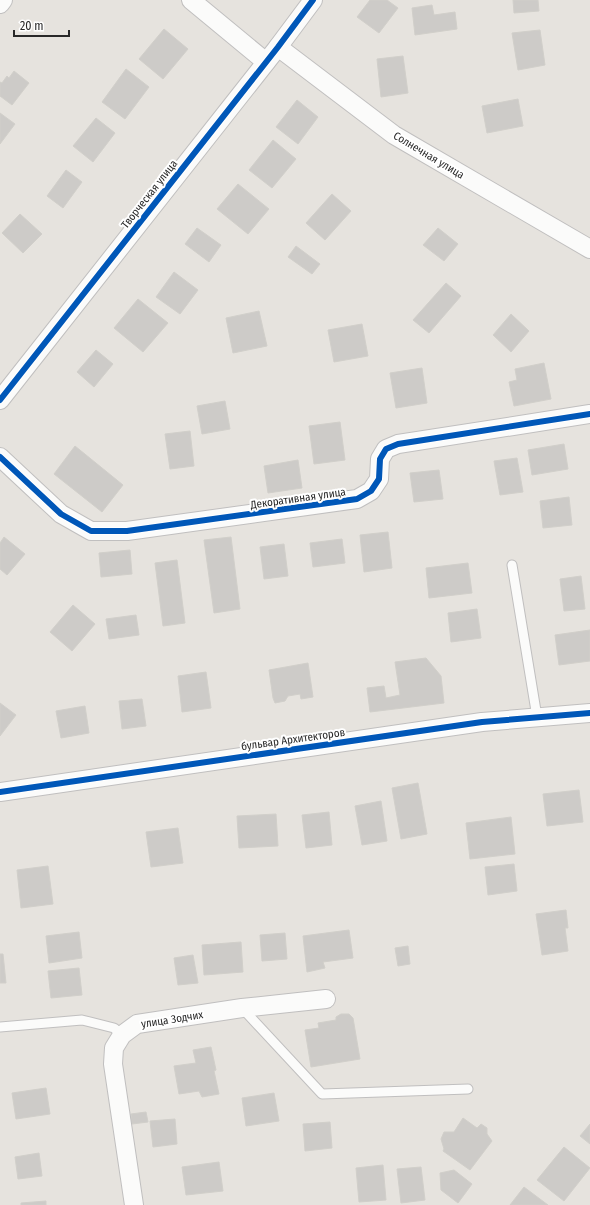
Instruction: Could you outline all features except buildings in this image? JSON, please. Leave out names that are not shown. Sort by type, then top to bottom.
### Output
[{"type":"street","points":[[0,4],[3,0]]},
{"type":"street","points":[[191,0],[266,62]]},
{"type":"street","name":"Творческая улица","points":[[0,400],[278,47],[313,0]]},
{"type":"street","name":"Солнечная улица","points":[[278,47],[394,135],[590,249]]},
{"type":"street","name":"Декоративная улица","points":[[0,457],[61,514],[91,531],[127,531],[357,499],[371,491],[379,479],[380,459],[386,449],[398,444],[590,414]]},
{"type":"street","name":"бульвар Архитекторов","points":[[0,792],[482,722],[590,713]]},
{"type":"street","name":"улица Зодчих","points":[[122,1035],[137,1024],[242,1008],[326,999]]},
{"type":"street","points":[[122,1035],[114,1048],[113,1064],[134,1205]]},
{"type":"lane","points":[[512,564],[537,718]]},
{"type":"lane","points":[[242,1008],[322,1094],[468,1089]]},
{"type":"lane","points":[[0,1027],[82,1020],[114,1028],[122,1035]]},
{"type":"cycle path","points":[[0,400],[278,47],[313,0]]},
{"type":"cycle path","points":[[0,457],[61,514],[91,531],[127,531],[357,499],[371,491],[379,479],[380,459],[386,449],[398,444],[590,414]]},
{"type":"cycle path","points":[[0,792],[482,722],[590,713]]}]
